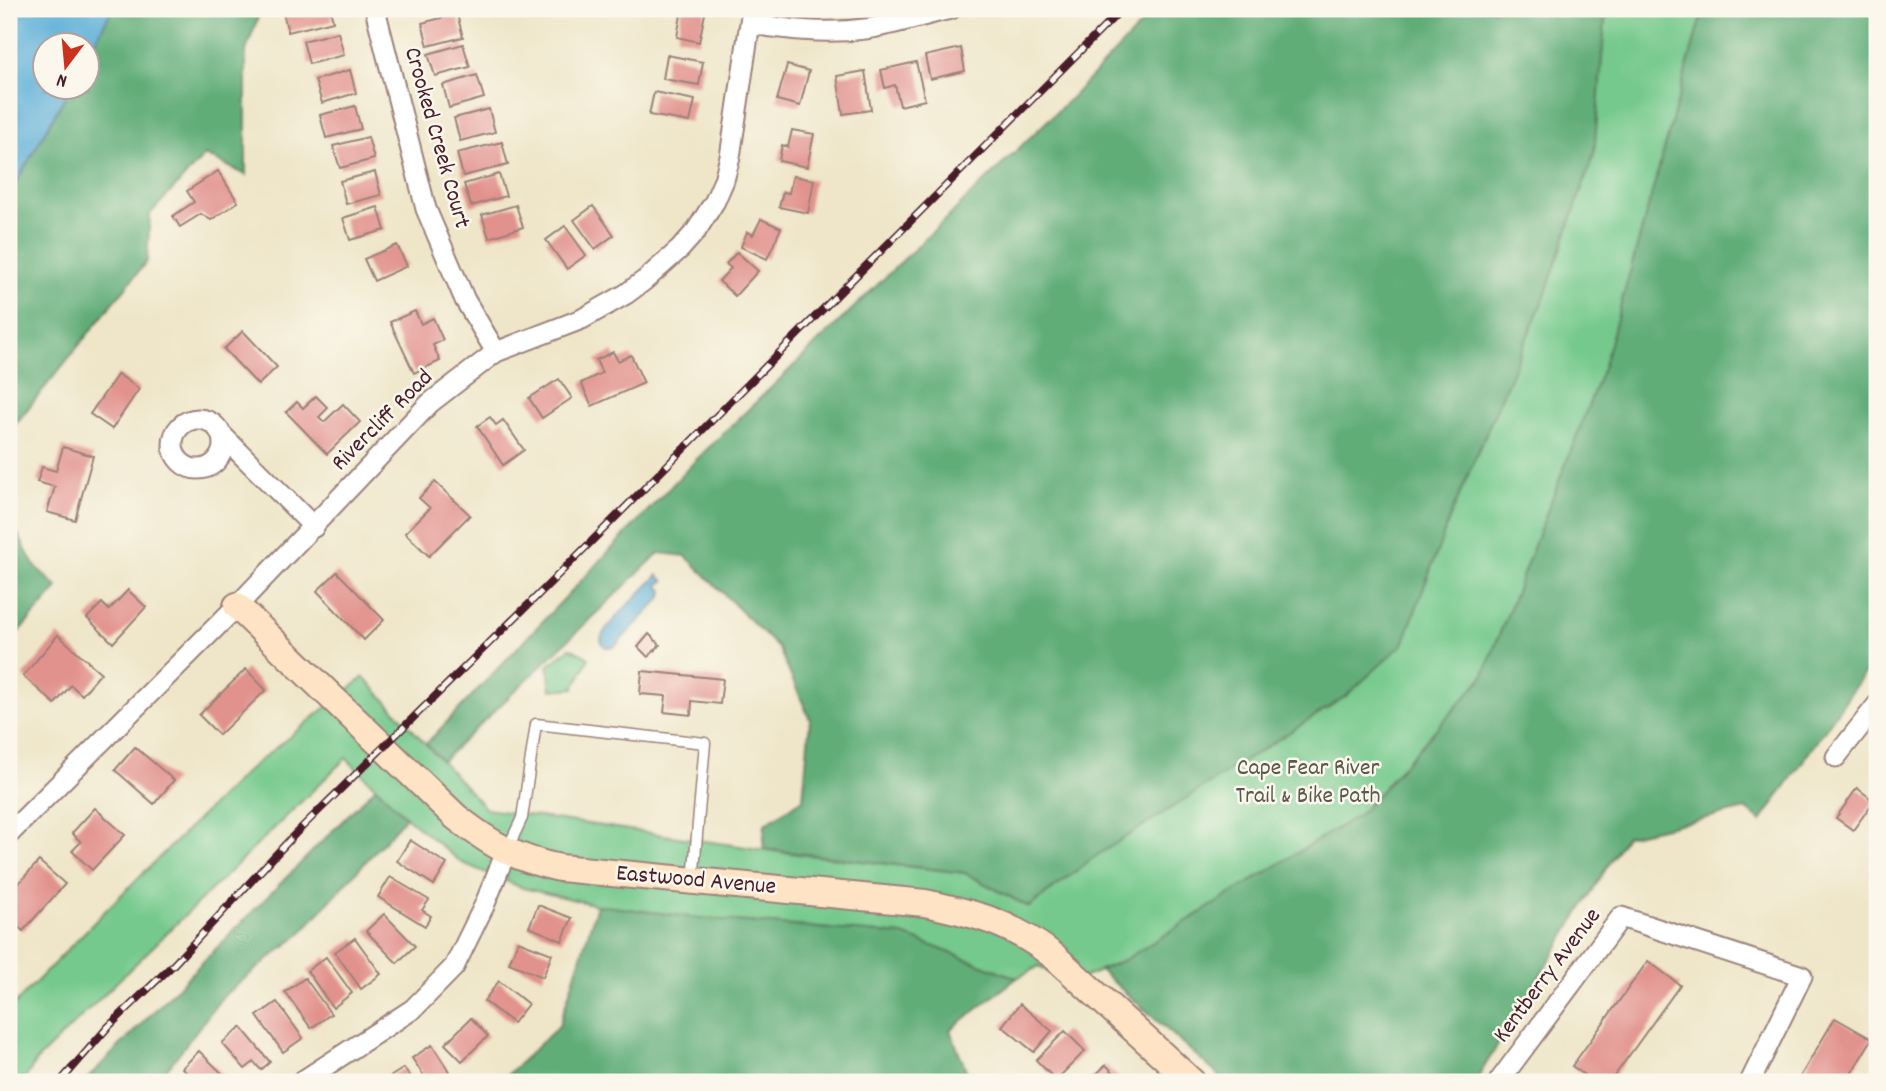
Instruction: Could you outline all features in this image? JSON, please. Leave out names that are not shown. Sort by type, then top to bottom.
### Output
[{"type":"street","name":"Crooked Creek Court","points":[[375,9],[426,209],[465,300],[496,352]]},
{"type":"street","points":[[751,16],[786,30],[833,32],[868,28],[950,9]]},
{"type":"street","name":"Rivercliff Road","points":[[9,834],[237,606],[430,404],[496,352],[582,319],[626,294],[672,257],[696,231],[715,201],[730,157],[751,16]]},
{"type":"street","points":[[221,434],[314,527]]},
{"type":"street","name":"Eastwood Avenue","points":[[237,606],[456,817],[506,852],[560,868],[925,903],[994,920],[1036,942],[1055,957],[1192,1082]]},
{"type":"street","points":[[1836,757],[1877,705]]},
{"type":"street","points":[[302,1082],[412,1009],[454,967],[484,906],[506,852]]},
{"type":"street","name":"Kentberry Avenue","points":[[1501,1082],[1622,917],[1802,976],[1750,1082]]},
{"type":"lane","points":[[506,852],[522,818],[536,724],[705,743],[693,881]]},
{"type":"green space","points":[[112,9],[261,9],[246,51],[246,175],[205,155],[150,214],[147,261],[9,432],[9,195],[62,102],[102,102],[100,32]]},
{"type":"green space","points":[[1156,9],[1606,9],[1594,154],[1544,298],[1450,517],[1403,644],[1346,696],[1093,858],[1029,907],[965,873],[763,849],[765,824],[803,799],[810,719],[779,649],[686,556],[659,553],[442,761],[426,744],[697,459],[1071,98]]},
{"type":"green space","name":"Cape Fear River Trail & Bike Path","points":[[1406,9],[1877,9],[1503,625],[1483,677],[1360,814],[1124,961],[1068,984],[1039,966],[1017,978],[903,935],[698,918],[597,905],[523,888],[462,863],[406,817],[346,758],[36,1061],[23,1082],[9,1082],[9,1010],[248,770],[364,677],[486,809],[780,852],[965,873],[1029,907],[1093,858]]},
{"type":"green space","points":[[1705,9],[1877,9],[1877,655],[1761,821],[1746,809],[1626,836],[1475,1082],[1226,1082],[1100,970],[1124,960],[1360,814],[1483,677],[1604,365]]},
{"type":"green space","points":[[9,517],[33,564],[58,588],[9,643]]},
{"type":"green space","points":[[570,648],[589,658],[574,688],[551,690],[548,666]]},
{"type":"green space","points":[[376,787],[406,817],[300,934],[223,996],[157,1082],[84,1082]]},
{"type":"green space","points":[[597,905],[698,918],[903,935],[1017,978],[950,1030],[971,1082],[500,1082],[559,1026]]},
{"type":"water","points":[[9,9],[112,9],[100,32],[32,32],[32,102],[62,102],[9,195]]},
{"type":"water","points":[[658,575],[664,581],[658,584],[663,591],[662,597],[614,647],[605,647],[601,639],[605,630]]},
{"type":"building","points":[[282,9],[330,9],[333,21],[288,32]]},
{"type":"building","points":[[682,9],[706,9],[699,42],[677,37]]},
{"type":"building","points":[[457,14],[463,37],[428,46],[422,23]]},
{"type":"building","points":[[338,32],[344,55],[309,64],[303,41]]},
{"type":"building","points":[[463,44],[470,67],[435,76],[428,54]]},
{"type":"building","points":[[961,48],[965,71],[930,79],[925,56]]},
{"type":"building","points":[[667,55],[703,62],[699,85],[663,79]]},
{"type":"building","points":[[916,62],[925,100],[900,106],[895,85],[885,88],[881,70]]},
{"type":"building","points":[[787,65],[809,71],[800,106],[777,100]]},
{"type":"building","points":[[350,70],[356,93],[322,103],[315,80]]},
{"type":"building","points":[[865,71],[871,110],[843,114],[837,76]]},
{"type":"building","points":[[477,75],[484,98],[449,108],[443,85]]},
{"type":"building","points":[[654,92],[695,100],[690,122],[649,115]]},
{"type":"building","points":[[355,106],[361,129],[326,138],[320,115]]},
{"type":"building","points":[[489,109],[495,132],[460,141],[454,118]]},
{"type":"building","points":[[792,130],[814,134],[807,167],[779,161],[782,145],[788,147]]},
{"type":"building","points":[[368,137],[374,159],[340,168],[333,146]]},
{"type":"building","points":[[502,142],[508,165],[463,176],[457,153]]},
{"type":"building","points":[[218,171],[238,202],[211,220],[201,214],[180,227],[173,216],[194,202],[187,191]]},
{"type":"building","points":[[375,172],[381,195],[346,204],[340,181]]},
{"type":"building","points":[[499,174],[506,196],[471,206],[464,184]]},
{"type":"building","points":[[793,176],[814,180],[808,213],[779,207],[783,192],[789,193]]},
{"type":"building","points":[[516,205],[523,227],[489,238],[482,215]]},
{"type":"building","points":[[593,206],[614,235],[595,249],[574,220]]},
{"type":"building","points":[[378,207],[385,230],[350,240],[343,218]]},
{"type":"building","points":[[761,219],[781,228],[767,259],[741,247],[747,232],[753,235]]},
{"type":"building","points":[[565,226],[586,255],[567,269],[546,240]]},
{"type":"building","points":[[397,245],[407,266],[374,281],[364,259]]},
{"type":"building","points":[[737,252],[758,271],[735,296],[719,281],[731,268],[726,264]]},
{"type":"building","points":[[415,311],[421,324],[433,318],[443,340],[433,345],[440,361],[414,373],[390,322]]},
{"type":"building","points":[[243,331],[277,367],[258,385],[224,349]]},
{"type":"building","points":[[613,352],[618,361],[631,355],[644,383],[592,406],[581,383],[602,373],[596,360]]},
{"type":"building","points":[[118,374],[139,389],[112,429],[90,414]]},
{"type":"building","points":[[559,379],[572,398],[542,418],[529,398]]},
{"type":"building","points":[[316,396],[328,408],[319,417],[324,422],[343,404],[360,422],[327,454],[286,412],[297,402],[303,408]]},
{"type":"building","points":[[490,417],[496,425],[503,420],[524,450],[503,465],[477,426]]},
{"type":"building","points":[[63,447],[93,456],[75,520],[47,512],[55,487],[37,482],[42,467],[56,471]]},
{"type":"building","points":[[435,482],[470,515],[429,556],[405,533],[430,508],[419,498]]},
{"type":"building","points":[[337,572],[384,620],[364,640],[317,591]]},
{"type":"building","points":[[128,590],[146,607],[113,643],[87,618],[102,603],[109,610]]},
{"type":"building","points":[[649,634],[660,645],[648,657],[638,647]]},
{"type":"building","points":[[58,635],[101,673],[82,695],[71,685],[55,704],[23,676]]},
{"type":"building","points":[[246,669],[266,690],[219,735],[199,715]]},
{"type":"building","points":[[642,671],[723,679],[720,704],[692,701],[691,715],[664,712],[666,696],[640,694]]},
{"type":"building","points":[[135,747],[174,780],[154,804],[115,770]]},
{"type":"building","points":[[1857,788],[1874,801],[1853,830],[1836,818]]},
{"type":"building","points":[[95,808],[125,835],[92,870],[72,851],[81,842],[72,833]]},
{"type":"building","points":[[410,840],[447,864],[434,885],[397,861]]},
{"type":"building","points":[[39,861],[65,884],[23,931],[9,919],[9,894]]},
{"type":"building","points":[[390,877],[429,900],[422,910],[431,916],[425,926],[378,897]]},
{"type":"building","points":[[538,905],[572,918],[562,941],[529,927]]},
{"type":"building","points":[[384,914],[415,946],[397,963],[366,931]]},
{"type":"building","points":[[355,938],[381,974],[361,989],[335,952]]},
{"type":"building","points":[[518,941],[552,954],[543,977],[509,963]]},
{"type":"building","points":[[326,957],[352,993],[333,1008],[307,971]]},
{"type":"building","points":[[1648,961],[1680,985],[1610,1082],[1594,1082],[1572,1066]]},
{"type":"building","points":[[305,978],[331,1014],[311,1028],[285,992]]},
{"type":"building","points":[[499,981],[528,1004],[513,1023],[484,1001]]},
{"type":"building","points":[[277,1002],[303,1038],[283,1052],[257,1016]]},
{"type":"building","points":[[1020,1004],[1052,1031],[1034,1052],[1002,1026]]},
{"type":"building","points":[[471,1018],[488,1036],[462,1061],[445,1044]]},
{"type":"building","points":[[1835,1018],[1872,1039],[1846,1082],[1797,1082]]},
{"type":"building","points":[[241,1027],[270,1062],[261,1070],[254,1062],[245,1069],[222,1043]]},
{"type":"building","points":[[1065,1031],[1085,1051],[1056,1080],[1036,1060]]},
{"type":"building","points":[[432,1045],[452,1076],[443,1082],[428,1082],[412,1058]]},
{"type":"building","points":[[199,1051],[231,1082],[196,1082],[182,1068]]},
{"type":"building","points":[[1106,1065],[1123,1082],[1088,1082]]},
{"type":"building","points":[[404,1068],[414,1082],[382,1082]]},
{"type":"railway","points":[[60,1082],[108,1027],[174,964],[296,833],[534,599],[1122,9]]}]
